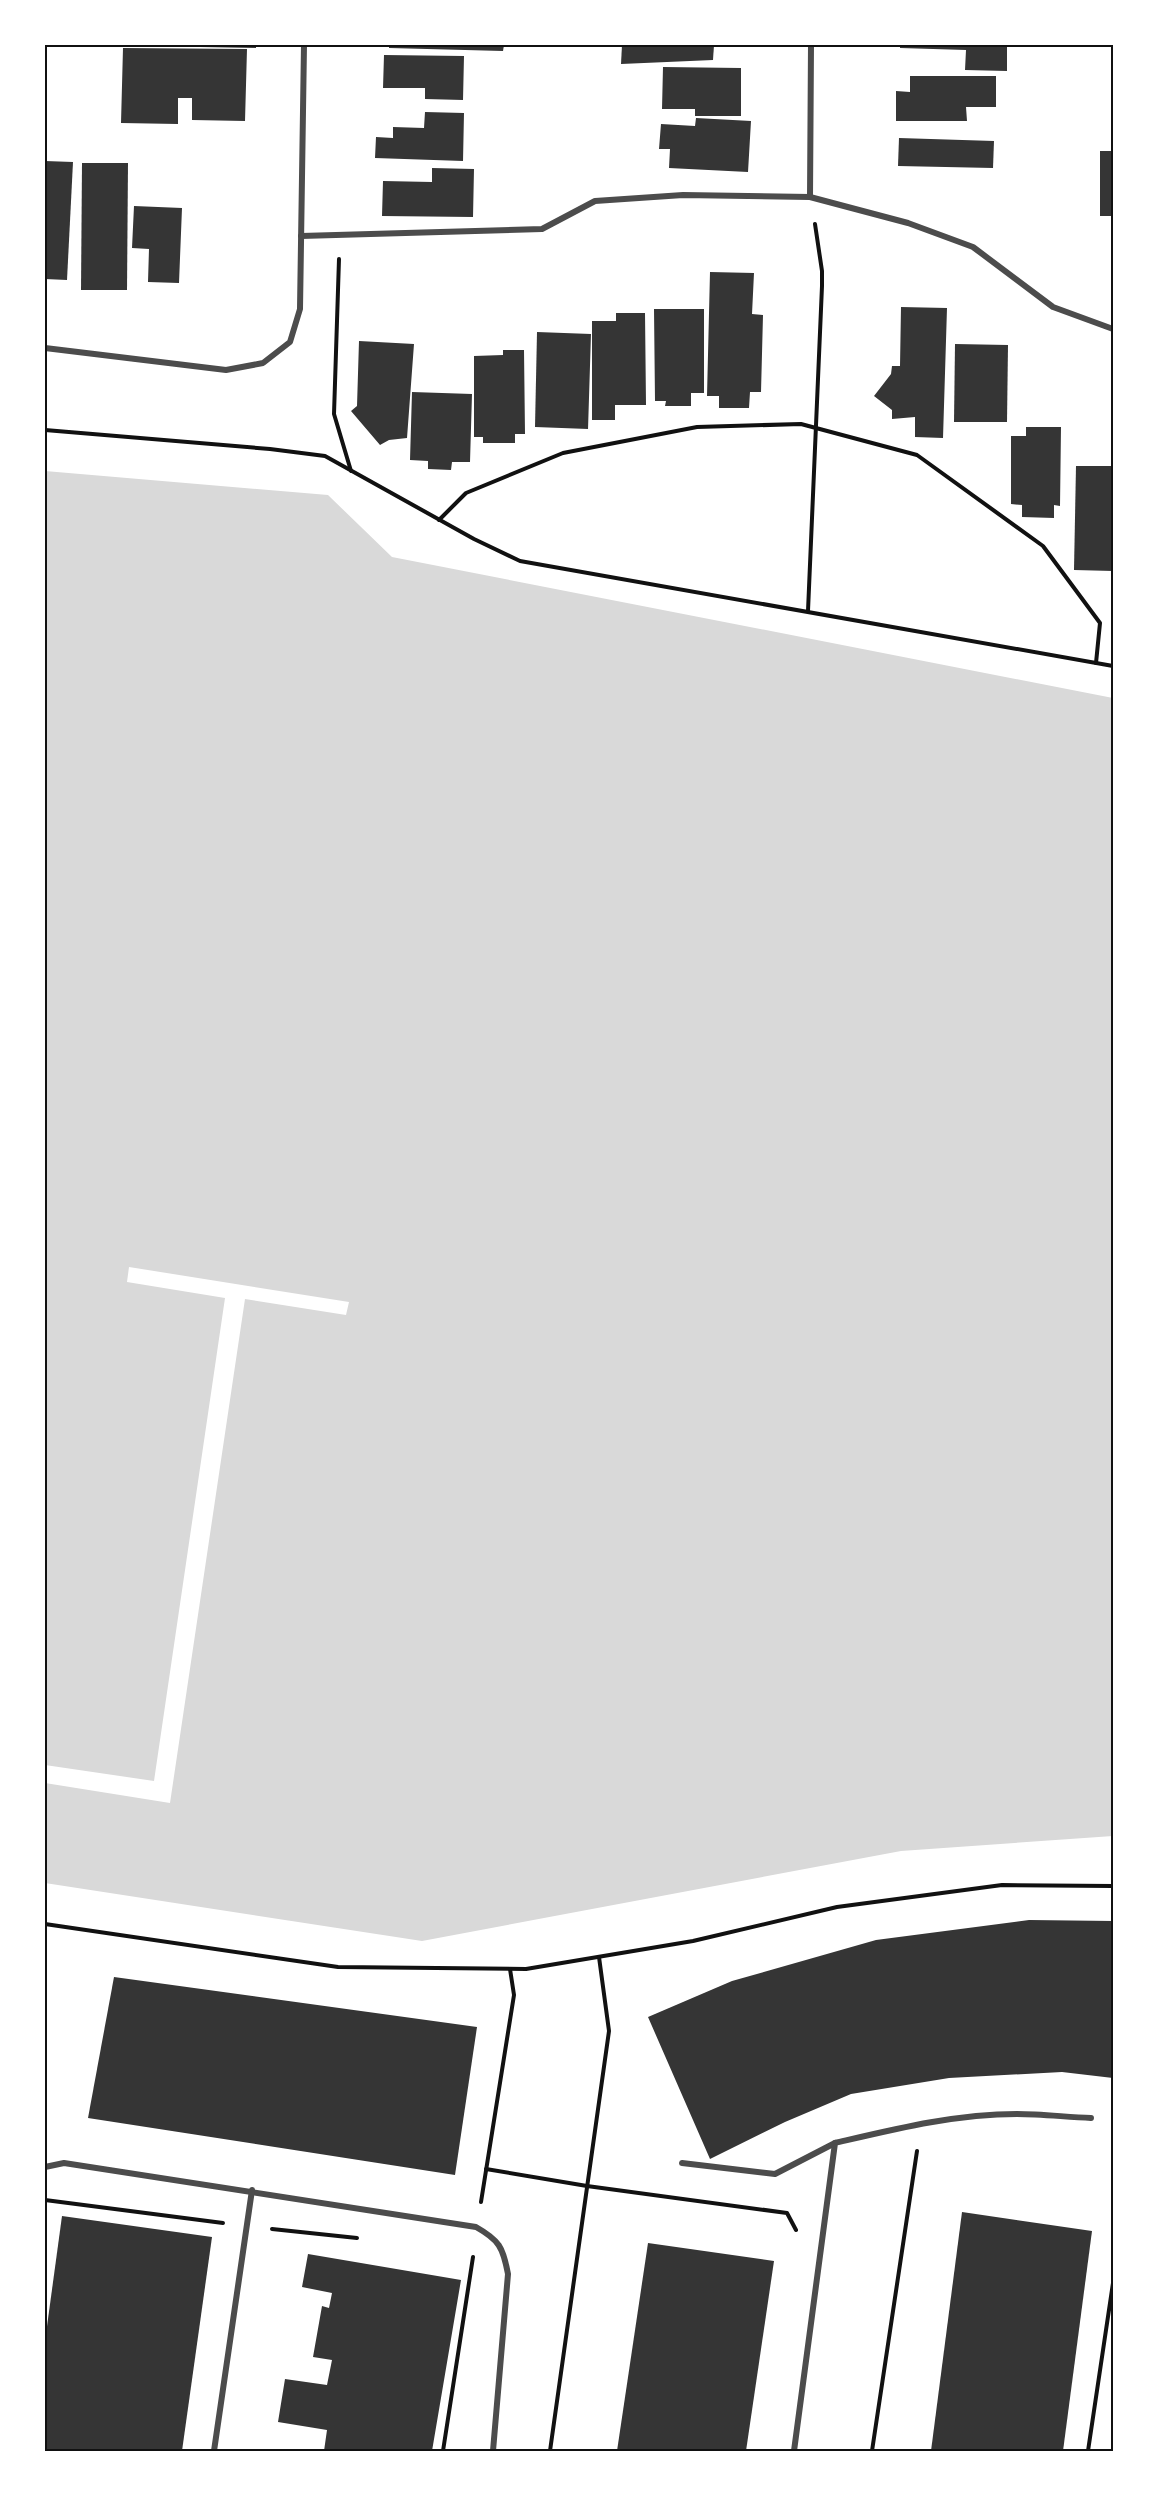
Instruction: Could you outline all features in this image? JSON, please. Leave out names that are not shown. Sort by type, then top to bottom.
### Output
[{"type":"street","points":[[45,348],[226,370],[263,363],[290,342],[300,309],[304,45]]},
{"type":"street","points":[[810,197],[811,45]]},
{"type":"street","points":[[301,236],[542,229],[595,201],[606,200],[683,195],[810,197],[908,223],[973,246],[1053,306],[1113,329]]},
{"type":"street","points":[[682,2163],[775,2174],[835,2143],[922,2123],[1017,2114],[1091,2118]]},
{"type":"street","points":[[794,2451],[835,2143]]},
{"type":"street","points":[[45,2168],[64,2163],[252,2190],[476,2227],[496,2238],[505,2257],[508,2274],[493,2451]]},
{"type":"street","points":[[214,2451],[252,2190]]},
{"type":"path","points":[[808,611],[822,271],[810,197]]},
{"type":"path","points":[[339,235],[334,414],[351,471]]},
{"type":"path","points":[[439,520],[466,493],[563,453],[697,427],[801,424],[917,455],[1043,546],[1100,623],[1096,663]]},
{"type":"path","points":[[45,430],[325,456],[439,520],[520,561],[1113,666]]},
{"type":"path","points":[[45,1924],[338,1966],[526,1969],[693,1941],[849,1905],[1002,1885],[1113,1886]]},
{"type":"path","points":[[550,2451],[609,2031],[598,1957]]},
{"type":"path","points":[[480,2206],[514,1995],[510,1969]]},
{"type":"path","points":[[872,2451],[922,2123]]},
{"type":"path","points":[[486,2169],[587,2187],[787,2213],[800,2238]]},
{"type":"path","points":[[443,2451],[473,2255]]},
{"type":"path","points":[[1088,2451],[1113,2283]]},
{"type":"shaded area","points":[[45,471],[328,495],[392,557],[1113,698],[1113,1836],[901,1851],[422,1941],[45,1883]]},
{"type":"pier","points":[[129,1267],[349,1302],[346,1315],[245,1299],[170,1803],[45,1783],[45,1765],[154,1781],[225,1298],[127,1282]]},
{"type":"building","points":[[200,45],[256,45],[256,48],[200,47]]},
{"type":"building","points":[[389,45],[504,45],[503,51],[389,48]]},
{"type":"building","points":[[622,45],[714,45],[713,60],[621,64]]},
{"type":"building","points":[[900,45],[1007,45],[1007,71],[965,70],[966,50],[900,48]]},
{"type":"building","points":[[123,48],[247,49],[245,121],[192,120],[192,98],[178,98],[178,124],[121,123]]},
{"type":"building","points":[[384,55],[464,56],[463,100],[425,99],[425,88],[383,88]]},
{"type":"building","points":[[663,67],[741,68],[741,116],[695,116],[695,109],[662,109]]},
{"type":"building","points":[[910,76],[996,76],[996,107],[966,107],[967,121],[896,121],[896,91],[910,92]]},
{"type":"building","points":[[425,112],[464,113],[463,161],[375,158],[376,137],[393,138],[393,127],[424,128]]},
{"type":"building","points":[[696,118],[751,121],[748,172],[669,168],[670,149],[659,149],[661,124],[695,126]]},
{"type":"building","points":[[899,138],[994,141],[993,168],[898,166]]},
{"type":"building","points":[[1100,151],[1113,151],[1113,216],[1100,216]]},
{"type":"building","points":[[45,161],[73,162],[67,280],[45,279]]},
{"type":"building","points":[[82,163],[128,163],[127,290],[81,290]]},
{"type":"building","points":[[432,168],[474,169],[473,217],[382,216],[383,181],[432,182]]},
{"type":"building","points":[[134,206],[182,208],[179,283],[148,282],[149,249],[132,248]]},
{"type":"building","points":[[710,272],[754,273],[752,314],[763,315],[761,392],[750,392],[749,408],[719,408],[719,396],[707,396]]},
{"type":"building","points":[[901,307],[947,308],[943,438],[915,437],[915,417],[892,419],[892,410],[874,396],[891,374],[892,366],[900,366]]},
{"type":"building","points":[[654,309],[704,309],[704,393],[691,393],[691,406],[665,406],[666,401],[655,401]]},
{"type":"building","points":[[616,313],[645,313],[646,405],[615,405],[615,420],[592,420],[592,321],[616,321]]},
{"type":"building","points":[[537,332],[591,334],[588,429],[535,427]]},
{"type":"building","points":[[359,341],[414,344],[407,438],[389,440],[380,445],[351,411],[357,406]]},
{"type":"building","points":[[955,344],[1008,345],[1007,422],[954,422]]},
{"type":"building","points":[[503,350],[524,350],[525,434],[515,434],[515,443],[483,443],[483,437],[474,437],[474,356],[503,355]]},
{"type":"building","points":[[412,392],[472,394],[470,462],[452,462],[451,470],[428,469],[428,461],[410,460]]},
{"type":"building","points":[[1026,427],[1061,427],[1060,506],[1054,505],[1054,518],[1022,517],[1022,505],[1011,504],[1011,436],[1026,436]]},
{"type":"building","points":[[1076,466],[1113,466],[1113,571],[1074,570]]},
{"type":"building","points":[[1029,1920],[1113,1921],[1113,2078],[1062,2072],[949,2078],[851,2094],[785,2122],[710,2159],[648,2017],[732,1981],[876,1940]]},
{"type":"building","points":[[114,1977],[477,2027],[455,2175],[88,2118]]},
{"type":"building","points":[[962,2212],[1092,2231],[1063,2451],[931,2451]]},
{"type":"building","points":[[62,2216],[212,2237],[182,2451],[45,2451],[45,2341]]},
{"type":"building","points":[[648,2243],[774,2261],[746,2451],[617,2451]]},
{"type":"building","points":[[308,2254],[461,2280],[432,2451],[324,2451],[327,2430],[278,2422],[285,2379],[327,2385],[332,2360],[313,2357],[322,2306],[329,2308],[332,2293],[302,2287]]}]
